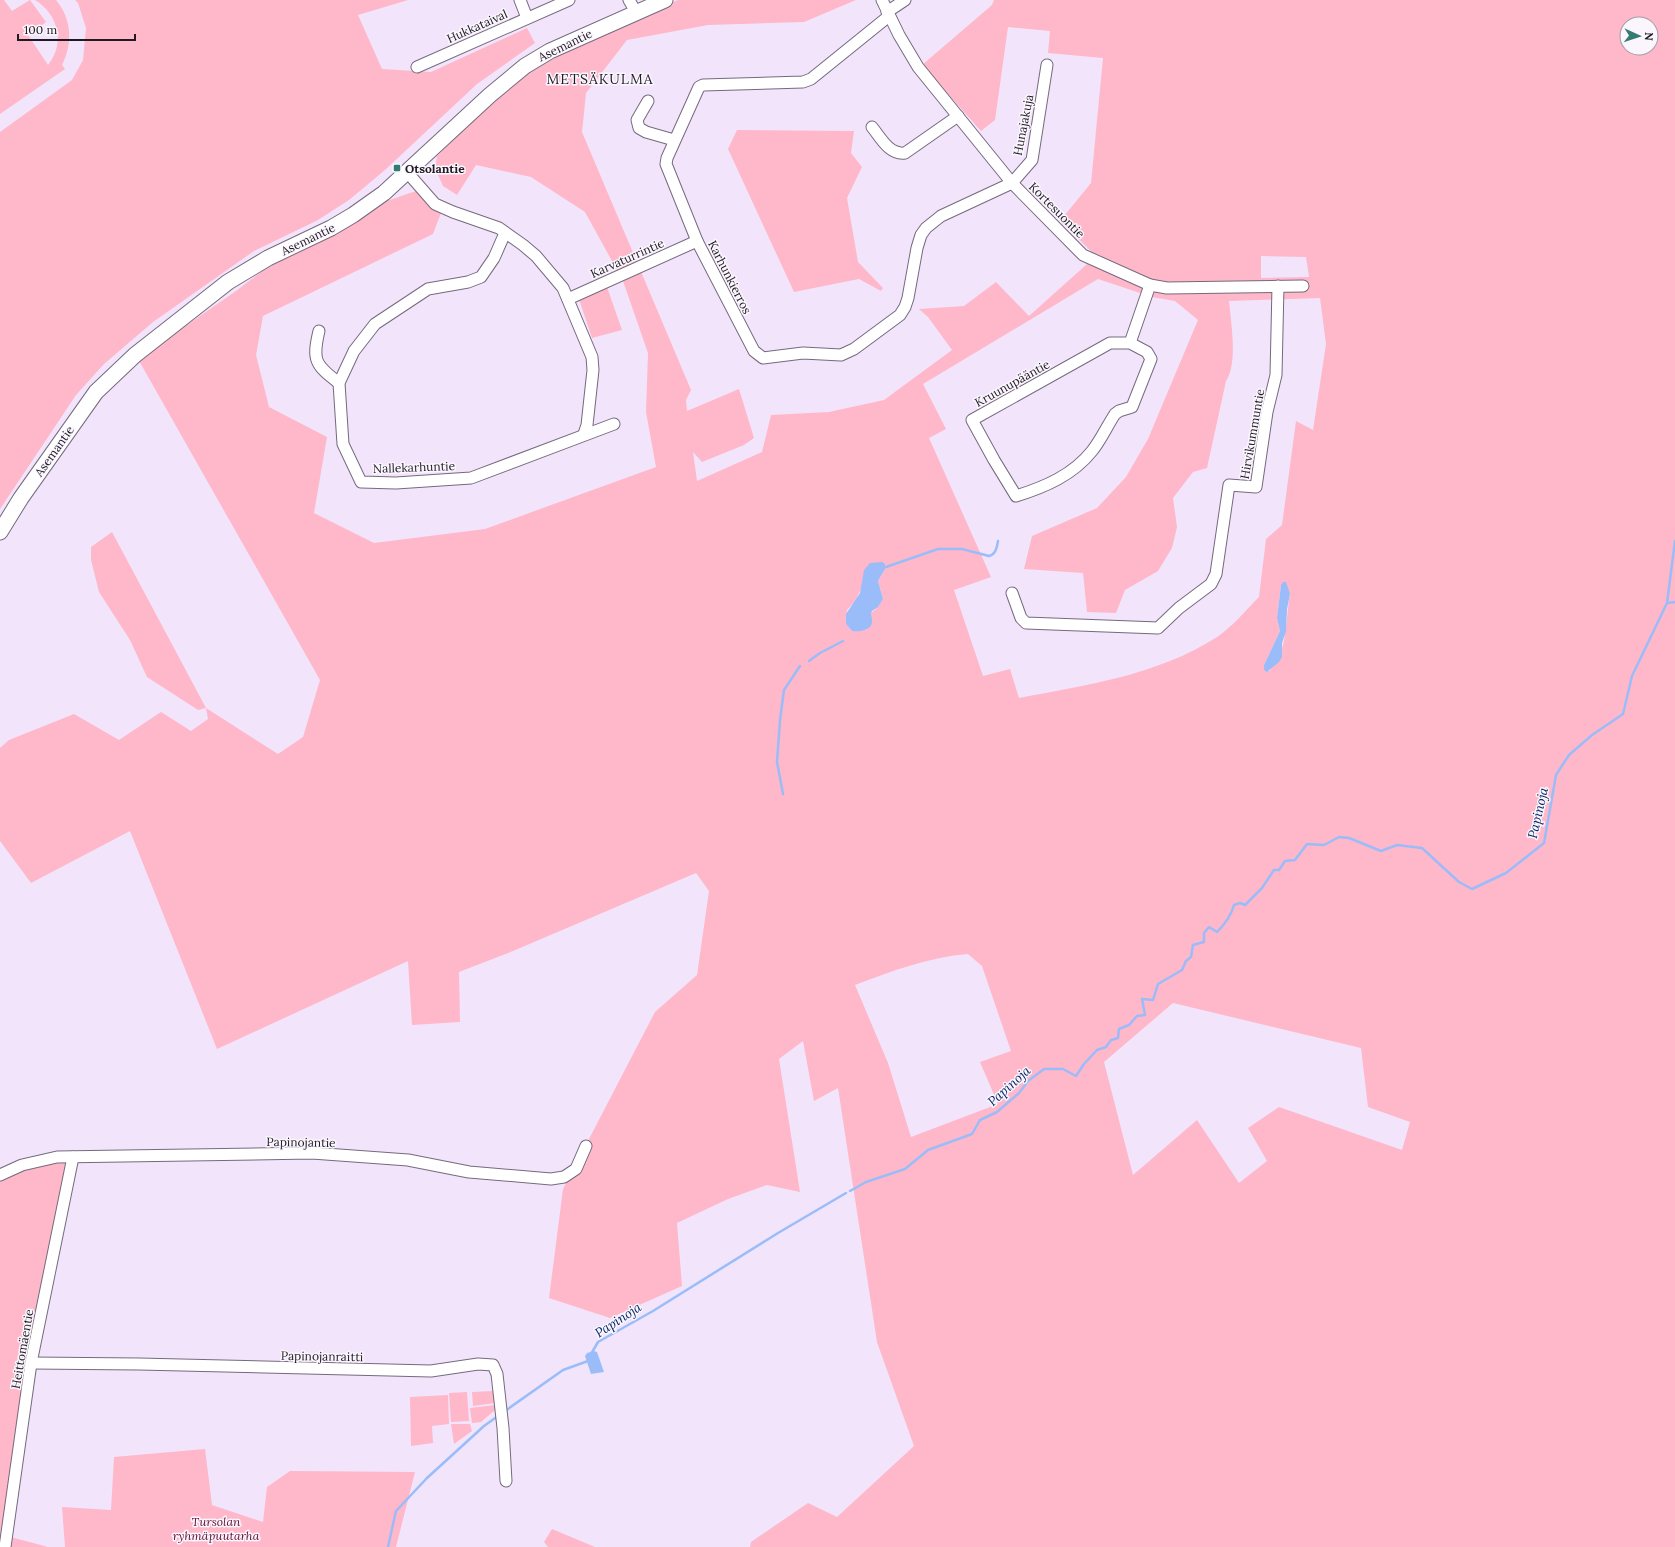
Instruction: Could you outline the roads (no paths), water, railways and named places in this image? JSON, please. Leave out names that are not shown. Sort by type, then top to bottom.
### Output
[{"type":"main road","name":"Asemantie","points":[[0,532],[21,498],[96,392],[110,377],[228,282],[268,258],[331,228],[354,215],[384,192],[490,95],[525,66],[632,6],[665,0]]},
{"type":"street","points":[[520,0],[527,18]]},
{"type":"street","name":"Hukkataival","points":[[417,67],[569,0]]},
{"type":"street","name":"Kortesuontie","points":[[882,0],[888,14],[918,68],[1012,182],[1083,255],[1150,285],[1167,288],[1303,286]]},
{"type":"street","points":[[888,14],[905,0]]},
{"type":"street","name":"Karhunkierros","points":[[888,14],[811,79],[803,82],[703,85],[699,87],[674,140],[666,164],[697,241],[754,351],[763,358],[802,353],[841,355],[854,348],[900,315],[905,307],[917,248],[921,235],[926,228],[940,216],[1012,182]]},
{"type":"street","name":"Hunajakuja","points":[[1012,182],[1032,160],[1047,65]]},
{"type":"street","points":[[648,101],[637,120],[639,128],[646,132],[674,140]]},
{"type":"street","points":[[872,127],[892,152],[898,154],[905,153],[958,116]]},
{"type":"street","points":[[406,172],[434,204],[499,228],[523,245],[536,256],[563,288],[592,357],[593,370],[587,425],[584,434]]},
{"type":"street","name":"Nallekarhuntie","points":[[505,233],[494,258],[481,277],[468,282],[428,289],[375,324],[354,351],[339,383],[343,444],[362,482],[396,483],[471,478],[584,434]]},
{"type":"street","name":"Karvaturrintie","points":[[568,299],[697,241]]},
{"type":"street","points":[[1130,343],[1150,285]]},
{"type":"street","name":"Hirvikummuntie","points":[[1012,593],[1021,618],[1026,623],[1158,628],[1179,608],[1211,584],[1216,574],[1229,484],[1256,487],[1267,412],[1276,375],[1278,286]]},
{"type":"street","points":[[319,331],[315,347],[316,363],[326,374],[339,383]]},
{"type":"street","name":"Kruunupääntie","points":[[1110,343],[1130,343],[1148,352],[1151,359],[1132,408],[1119,411],[1115,414],[1093,450],[1081,464],[1054,482],[1016,496],[972,420],[1110,343]]},
{"type":"street","points":[[584,434],[614,424]]},
{"type":"street","name":"Papinojantie","points":[[0,1175],[22,1165],[57,1157],[73,1158],[312,1153],[408,1160],[469,1172],[551,1179],[564,1177],[576,1170],[586,1146]]},
{"type":"street","name":"Heittomäentie","points":[[5,1547],[31,1363],[73,1158]]},
{"type":"street","name":"Papinojanraitti","points":[[31,1363],[431,1371],[478,1364],[493,1365],[497,1374],[506,1481]]},
{"type":"water","points":[[882,562],[885,564],[885,569],[878,581],[883,599],[878,607],[872,611],[872,624],[868,629],[862,631],[852,631],[846,624],[846,614],[860,593],[864,570],[870,563]]},
{"type":"water","points":[[1283,582],[1286,582],[1290,594],[1287,609],[1286,632],[1282,643],[1282,657],[1279,662],[1267,672],[1264,670],[1264,665],[1280,631],[1277,618],[1281,585]]},
{"type":"water","points":[[594,1351],[597,1352],[604,1372],[591,1374],[585,1356],[587,1353]]},
{"type":"waterway","points":[[886,567],[938,549],[962,549],[989,556],[995,552],[998,541]]},
{"type":"waterway","name":"Papinoja","points":[[850,1191],[866,1182],[905,1169],[928,1150],[972,1134],[980,1120],[997,1112],[1019,1093],[1028,1081],[1044,1069],[1063,1069],[1076,1076],[1084,1064],[1097,1050],[1106,1047],[1111,1040],[1118,1038],[1119,1029],[1129,1025],[1137,1016],[1145,1015],[1142,999],[1153,1000],[1158,984],[1182,970],[1186,961],[1191,957],[1193,945],[1204,942],[1204,933],[1209,927],[1217,932],[1227,920],[1234,905],[1240,903],[1245,905],[1262,888],[1274,870],[1279,870],[1285,861],[1295,860],[1307,844],[1324,845],[1339,837],[1349,838],[1381,851],[1397,845],[1422,848],[1459,882],[1472,889],[1506,873],[1544,843],[1556,775],[1569,755],[1592,735],[1623,714],[1632,676],[1667,603],[1675,541]]},
{"type":"waterway","name":"Papinoja","points":[[1667,603],[1675,602]]},
{"type":"waterway","points":[[809,661],[820,653],[843,641]]},
{"type":"waterway","points":[[783,794],[777,762],[780,720],[784,690],[800,666]]},
{"type":"waterway","name":"Papinoja","points":[[591,1354],[598,1342],[653,1311],[778,1233],[846,1193]]},
{"type":"waterway","name":"Papinoja","points":[[505,1411],[563,1370],[588,1361]]},
{"type":"waterway","name":"Papinoja","points":[[388,1547],[396,1511],[427,1478],[484,1426],[498,1416]]},
{"type":"place","name":"Otsolantie","points":[[397,168]]},
{"type":"district","name":"METSÄKULMA","points":[[600,79]]},
{"type":"park label","name":"Tursolan ryhmäpuutarha","points":[[216,1528]]}]
